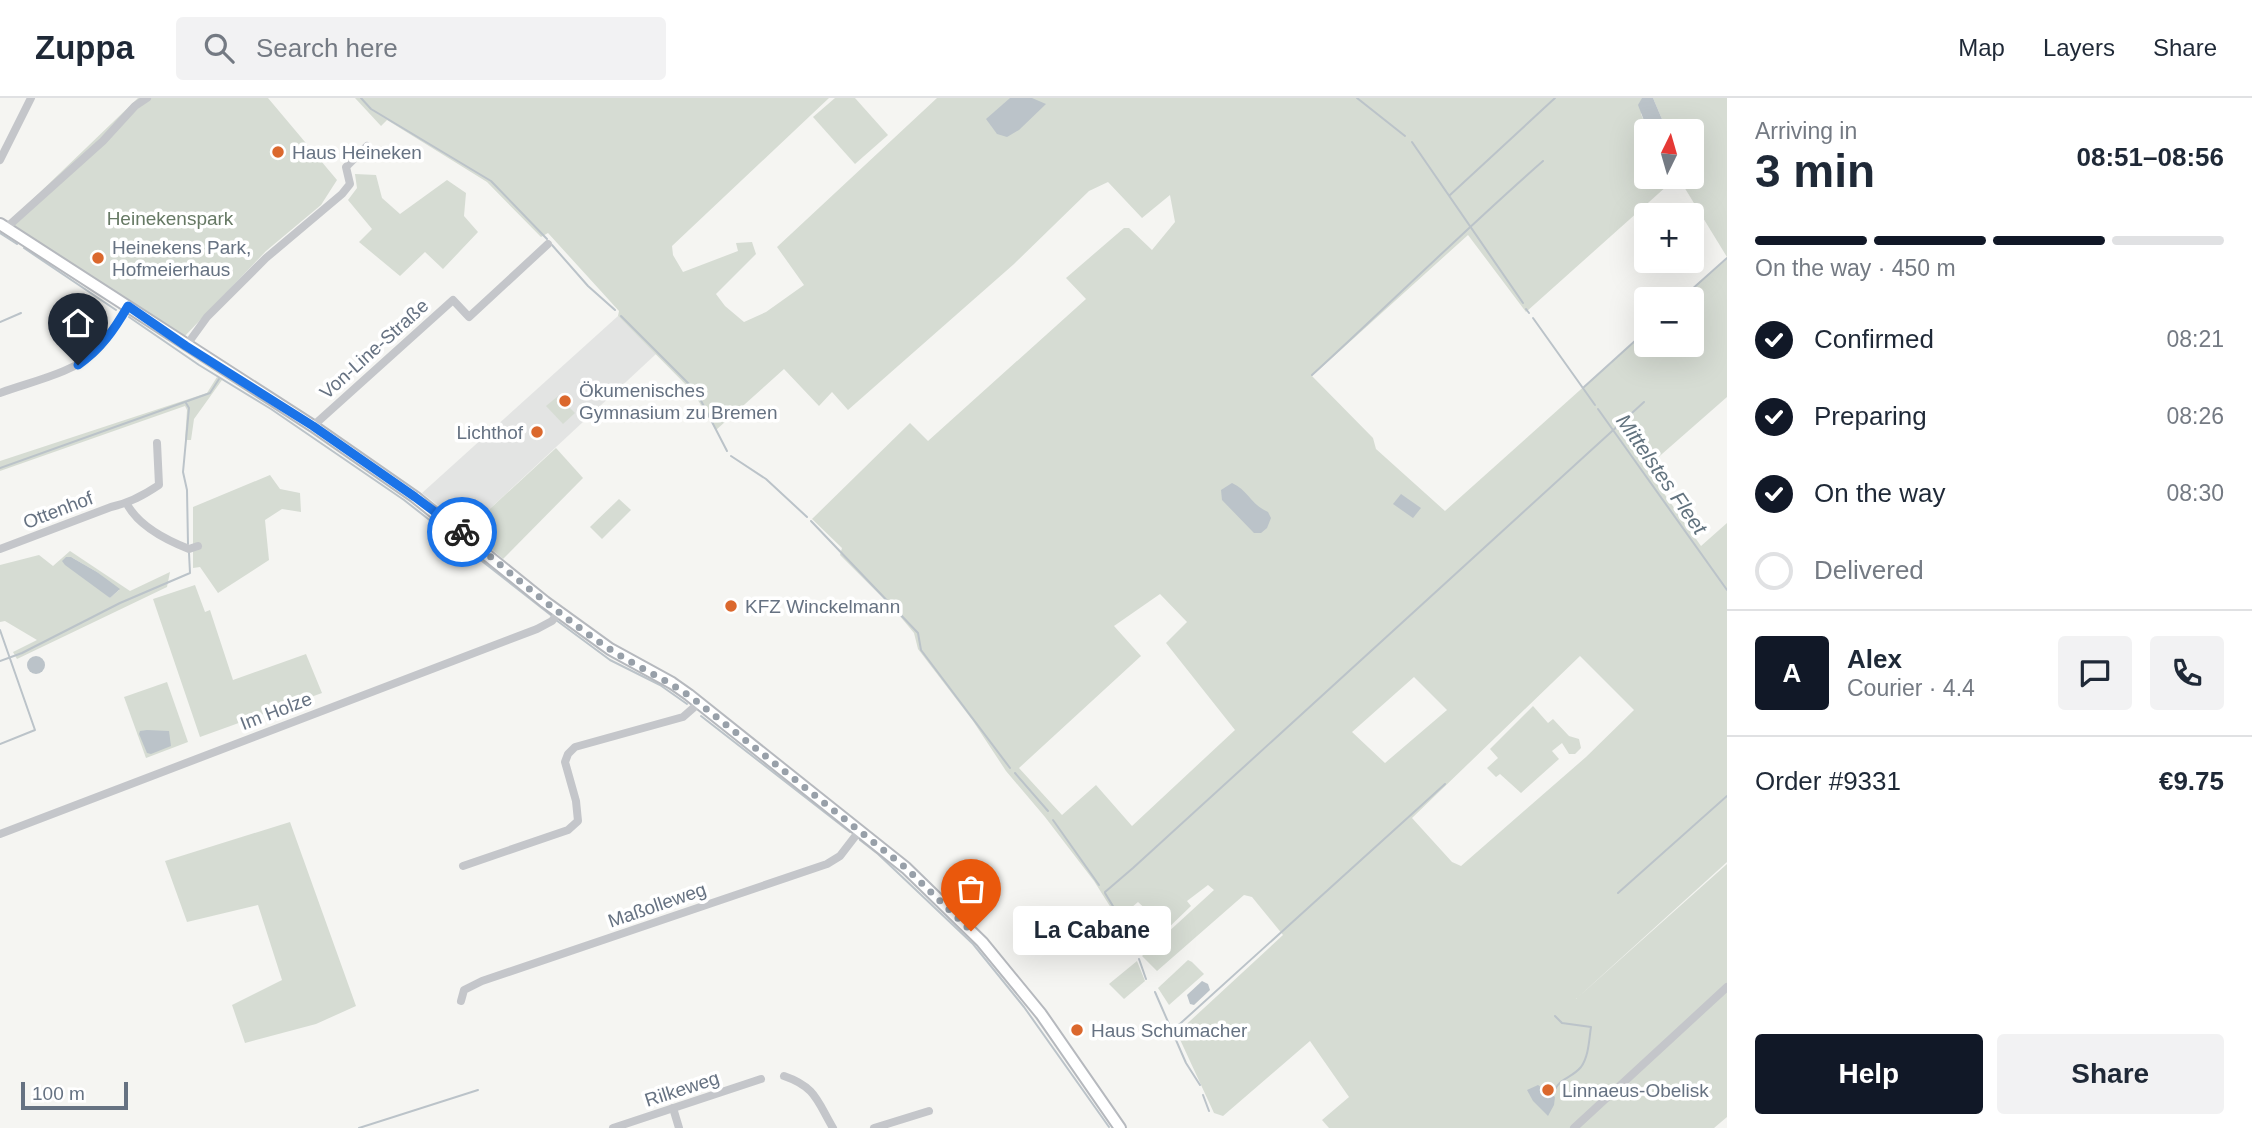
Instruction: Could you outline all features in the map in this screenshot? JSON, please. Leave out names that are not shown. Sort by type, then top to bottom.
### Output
[{"type":"street","points":[[0,160],[31,98]]},
{"type":"street","points":[[147,98],[135,106],[103,141],[3,226],[313,426],[415,497],[555,616],[671,683],[860,830],[915,877],[982,942],[1041,1014],[1120,1128]]},
{"type":"street","points":[[186,346],[207,317],[266,258],[337,199],[350,184],[346,167],[367,146]]},
{"type":"street","name":"Von-Line-Straße","points":[[313,426],[453,300],[469,317],[548,244]]},
{"type":"street","points":[[0,393],[78,365],[95,353],[109,337],[128,306]]},
{"type":"street","name":"Ottenhof","points":[[0,549],[111,506],[127,504],[159,485],[157,443]]},
{"type":"street","points":[[127,504],[135,518],[189,549],[198,546]]},
{"type":"street","name":"Im Holze","points":[[0,834],[537,629],[555,616]]},
{"type":"street","points":[[463,866],[568,830],[578,821],[576,801],[565,762],[575,747],[683,717],[699,703]]},
{"type":"street","name":"Maßolleweg","points":[[461,1001],[464,990],[481,981],[827,864],[839,856],[860,830]]},
{"type":"street","points":[[1574,1128],[1727,987]]},
{"type":"street","points":[[784,1076],[801,1082],[810,1089],[833,1128]]},
{"type":"street","name":"Rilkeweg","points":[[613,1128],[761,1079]]},
{"type":"street","points":[[673,1108],[679,1128]]},
{"type":"street","points":[[874,1128],[929,1111]]},
{"type":"shaded area","points":[[1010,98],[1032,98],[1046,104],[1019,130],[1007,137],[997,134],[986,119]]},
{"type":"shaded area","points":[[1642,98],[1653,98],[1662,119],[1643,119],[1638,105]]},
{"type":"shaded area","name":"Ökumenisches Gymnasium zu Bremen","points":[[618,316],[656,354],[468,529],[422,493]]},
{"type":"shaded area","points":[[1232,483],[1268,512],[1271,518],[1267,528],[1261,533],[1254,533],[1222,500],[1221,490]]},
{"type":"shaded area","points":[[1401,494],[1421,508],[1413,518],[1393,504]]},
{"type":"shaded area","points":[[71,557],[97,572],[120,589],[110,598],[65,565],[62,561]]},
{"type":"shaded area","points":[[32,656],[40,656],[45,665],[43,672],[32,674],[27,669],[27,661]]},
{"type":"shaded area","points":[[140,731],[169,731],[171,746],[147,753],[139,734]]},
{"type":"shaded area","points":[[1202,981],[1208,984],[1210,990],[1194,1005],[1190,1004],[1187,995]]},
{"type":"shaded area","points":[[1538,1085],[1555,1097],[1548,1116],[1533,1101],[1527,1090]]},
{"type":"green space","name":"Heinekenspark","points":[[138,98],[268,98],[337,180],[321,205],[266,251],[183,338],[8,223]]},
{"type":"green space","points":[[355,98],[829,98],[672,246],[673,255],[683,272],[738,251],[736,243],[752,242],[756,254],[716,294],[725,306],[744,322],[766,312],[804,285],[777,247],[937,98],[1642,98],[1643,119],[1634,119],[1634,189],[1664,189],[1648,203],[1634,203],[1634,215],[1526,312],[1468,235],[1312,376],[1373,438],[1376,449],[1445,511],[1634,342],[1634,357],[1704,357],[1704,287],[1694,287],[1727,258],[1727,397],[1646,468],[1701,546],[1727,523],[1727,862],[1576,999],[1727,864],[1727,1117],[1714,1128],[1329,1128],[1322,1120],[1349,1097],[1310,1041],[1223,1116],[1214,1113],[1177,1033],[1283,935],[1252,897],[1244,895],[1157,971],[1142,956],[1214,890],[1208,885],[1187,901],[1191,906],[1161,935],[1147,920],[1152,915],[1138,902],[1118,919],[1094,881],[1006,771],[973,721],[918,649],[914,633],[840,555],[842,548],[812,519],[910,423],[928,441],[1086,299],[1066,278],[1124,228],[1129,228],[1152,250],[1175,222],[1170,195],[1142,218],[1108,182],[1089,191],[1014,264],[848,410],[832,392],[819,406],[784,369],[716,430],[693,392],[618,316],[619,311],[548,233],[541,237],[487,182],[387,120],[381,126]],"holes":[[[1160,594],[1187,622],[1166,643],[1235,730],[1132,826],[1096,785],[1062,815],[1019,768],[1141,656],[1114,626]],[[1580,656],[1634,710],[1586,757],[1461,866],[1452,862],[1412,818]],[[1414,677],[1447,710],[1385,763],[1352,732]]]},
{"type":"green space","points":[[835,98],[855,98],[888,135],[855,164],[813,117]]},
{"type":"green space","points":[[1653,98],[1727,98],[1727,257],[1704,219],[1704,203],[1694,203],[1685,189],[1704,189],[1704,119],[1662,119]]},
{"type":"green space","points":[[355,174],[376,175],[382,198],[400,214],[447,180],[466,193],[464,216],[478,232],[443,269],[425,252],[400,276],[359,242],[372,229],[348,200],[357,188]]},
{"type":"green space","points":[[217,377],[222,380],[194,419],[191,440],[185,440],[185,406],[0,471],[0,461],[207,393]]},
{"type":"green space","points":[[558,396],[575,413],[563,424],[546,406]]},
{"type":"green space","points":[[556,448],[583,478],[503,559],[468,529]]},
{"type":"green space","points":[[270,475],[280,489],[300,493],[301,512],[282,509],[265,520],[269,560],[218,593],[200,567],[193,568],[193,507]]},
{"type":"green space","points":[[619,499],[631,510],[602,539],[590,527]]},
{"type":"green space","points":[[70,551],[130,591],[170,572],[167,587],[17,659],[13,652],[37,640],[5,621],[0,622],[0,565],[39,555],[53,566]],"holes":[[[71,557],[97,572],[119,590],[110,598]]]},
{"type":"green space","points":[[195,585],[205,612],[210,610],[233,680],[306,654],[322,693],[200,737],[153,599]]},
{"type":"green space","points":[[167,682],[188,742],[146,758],[124,697]]},
{"type":"green space","points":[[1533,706],[1548,723],[1553,719],[1569,736],[1579,739],[1581,748],[1575,754],[1569,754],[1562,743],[1552,751],[1559,759],[1521,793],[1500,774],[1496,777],[1487,768],[1498,758],[1490,749]]},
{"type":"green space","points":[[290,822],[356,1006],[316,1024],[245,1043],[232,1005],[282,980],[258,905],[187,922],[165,861]]},
{"type":"green space","points":[[1188,960],[1204,974],[1169,1005],[1158,988]]},
{"type":"green space","points":[[1137,961],[1145,981],[1124,999],[1109,984]]},
{"type":"waterway","points":[[361,98],[371,109],[491,181],[547,239]]},
{"type":"waterway","name":"Mittelstes Fleet","points":[[1357,98],[1405,136]]},
{"type":"waterway","points":[[1450,195],[1555,98]]},
{"type":"waterway","name":"Mittelstes Fleet","points":[[1412,142],[1523,303]]},
{"type":"waterway","points":[[1312,375],[1543,161]]},
{"type":"waterway","points":[[0,233],[17,244]]},
{"type":"waterway","points":[[552,245],[588,286],[615,310]]},
{"type":"waterway","points":[[24,248],[116,310]]},
{"type":"waterway","points":[[1694,287],[1727,258]]},
{"type":"waterway","name":"Mittelstes Fleet","points":[[1526,309],[1529,313]]},
{"type":"waterway","points":[[0,322],[21,313]]},
{"type":"waterway","points":[[621,316],[696,391],[727,451]]},
{"type":"waterway","points":[[129,317],[404,500],[552,616]]},
{"type":"waterway","name":"Mittelstes Fleet","points":[[1533,318],[1595,405]]},
{"type":"waterway","points":[[1584,387],[1634,342]]},
{"type":"waterway","points":[[0,468],[210,393],[219,379]]},
{"type":"waterway","points":[[1105,892],[1644,402]]},
{"type":"waterway","points":[[186,403],[189,408],[183,472],[187,490],[188,544]]},
{"type":"waterway","name":"Mittelstes Fleet","points":[[1598,409],[1727,590]]},
{"type":"waterway","points":[[731,456],[766,479],[807,517]]},
{"type":"waterway","points":[[811,521],[918,633],[921,650],[1010,768]]},
{"type":"waterway","points":[[0,661],[22,653],[120,603],[190,573],[189,553]]},
{"type":"waterway","points":[[556,620],[610,660],[660,685],[687,704]]},
{"type":"waterway","points":[[0,630],[35,730],[0,744]]},
{"type":"waterway","points":[[701,716],[850,832]]},
{"type":"waterway","points":[[1015,773],[1048,811]]},
{"type":"waterway","points":[[1172,1031],[1445,784]]},
{"type":"waterway","points":[[1618,893],[1727,796]]},
{"type":"waterway","points":[[1053,820],[1099,885]]},
{"type":"waterway","points":[[860,840],[973,944],[1024,1007],[1109,1127]]},
{"type":"waterway","points":[[1105,893],[1119,916]]},
{"type":"waterway","points":[[1129,937],[1131,942]]},
{"type":"waterway","points":[[1139,959],[1146,979]]},
{"type":"waterway","points":[[1155,992],[1186,1063],[1200,1085]]},
{"type":"waterway","points":[[1552,1095],[1559,1084],[1584,1063],[1591,1027],[1562,1023],[1555,1016]]},
{"type":"waterway","points":[[359,1128],[478,1090]]},
{"type":"waterway","points":[[1203,1095],[1209,1111]]},
{"type":"way so far","points":[[462,532],[578,627],[695,700],[906,868],[971,931]]},
{"type":"place","name":"Haus Heineken","points":[[278,152]]},
{"type":"place","name":"Heinekens Park, Hofmeierhaus","points":[[98,258]]},
{"type":"place","name":"Ökumenisches Gymnasium zu Bremen","points":[[565,401]]},
{"type":"place","name":"Lichthof","points":[[537,432]]},
{"type":"place","name":"KFZ Winckelmann","points":[[731,606]]},
{"type":"place","name":"La Cabane","points":[[971,931]]},
{"type":"place","name":"Haus Schumacher","points":[[1077,1030]]},
{"type":"place","name":"Linnaeus-Obelisk","points":[[1548,1090]]},
{"type":"route","points":[[78,365],[95,353],[109,337],[128,306],[313,426],[462,532]]}]
